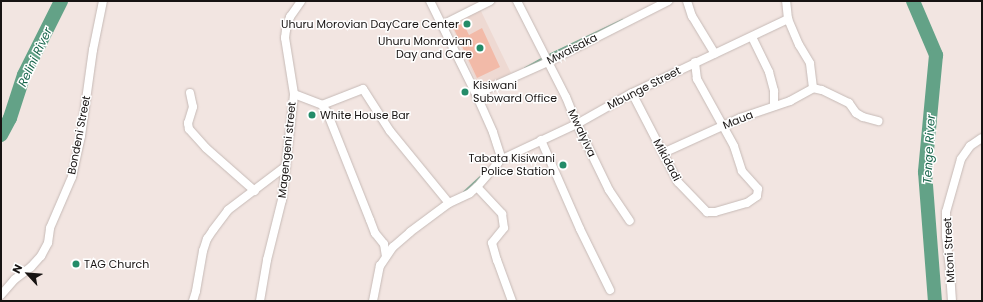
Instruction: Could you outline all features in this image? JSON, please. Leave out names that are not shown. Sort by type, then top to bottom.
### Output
[{"type":"street","name":"Bondeni Street","points":[[1,295],[15,279],[31,267],[41,256],[48,244],[50,228],[72,177],[81,136],[93,50],[103,1]]},
{"type":"street","name":"Magengeni street","points":[[260,301],[267,260],[282,200],[294,94],[285,38],[290,17],[302,1]]},
{"type":"street","points":[[373,301],[380,266],[386,256],[410,232],[449,203],[470,193],[500,160],[501,152],[494,132],[430,1]]},
{"type":"street","points":[[442,25],[490,1]]},
{"type":"street","name":"Mwalyiva","points":[[517,1],[566,97],[577,124],[609,190],[630,221]]},
{"type":"street","name":"Mwaisaka","points":[[476,94],[548,62],[624,21],[668,1]]},
{"type":"street","points":[[687,1],[692,16],[715,54]]},
{"type":"street","points":[[786,1],[788,19],[799,45],[810,63],[814,88],[822,90],[849,103],[858,115],[869,120],[878,121]]},
{"type":"street","name":"Mbunge Street","points":[[500,160],[577,124],[632,93],[695,62],[788,19]]},
{"type":"street","points":[[752,36],[769,72],[774,91],[774,106]]},
{"type":"street","points":[[695,62],[698,79],[723,126]]},
{"type":"street","name":"Maua","points":[[663,153],[723,126],[790,101],[814,88]]},
{"type":"street","points":[[322,105],[363,89],[390,131],[449,203]]},
{"type":"street","points":[[190,93],[193,107],[188,123],[189,129],[206,148],[255,191]]},
{"type":"street","name":"Mikidadi","points":[[632,93],[683,188],[707,212],[715,212],[748,203],[758,194],[757,187],[742,171],[734,146],[723,126]]},
{"type":"street","points":[[294,94],[322,105],[329,116],[375,233],[384,244],[386,256]]},
{"type":"street","name":"Mtoni Street","points":[[952,301],[946,236],[946,212],[961,160],[970,146],[982,138]]},
{"type":"street","points":[[541,140],[580,229],[610,290]]},
{"type":"street","points":[[192,301],[196,291],[199,266],[207,239],[228,210],[286,166]]},
{"type":"street","points":[[477,187],[502,214],[504,228],[492,243],[496,260],[512,301]]},
{"type":"shaded area","name":"Uhuru Monravian Day and Care","points":[[480,9],[511,73],[480,89],[450,23]]},
{"type":"shaded area","points":[[463,23],[469,35],[482,28],[500,67],[477,78],[453,27]]},
{"type":"waterway","name":"Relini River","points":[[1,135],[10,118],[24,75],[61,1]]},
{"type":"waterway","name":"Tenge River","points":[[913,1],[936,55],[925,172],[935,301]]},
{"type":"waterway","points":[[549,55],[622,20]]},
{"type":"waterway","points":[[525,68],[543,58]]},
{"type":"waterway","points":[[464,192],[479,178]]},
{"type":"place","name":"Uhuru Morovian DayCare Center","points":[[467,24]]},
{"type":"place","name":"Uhuru Monravian Day and Care","points":[[480,48]]},
{"type":"place","name":"Kisiwani Subward Office","points":[[465,92]]},
{"type":"place","name":"White House Bar","points":[[312,115]]},
{"type":"place","name":"Tabata Kisiwani Police Station","points":[[563,165]]},
{"type":"place","name":"TAG Church","points":[[76,264]]}]
